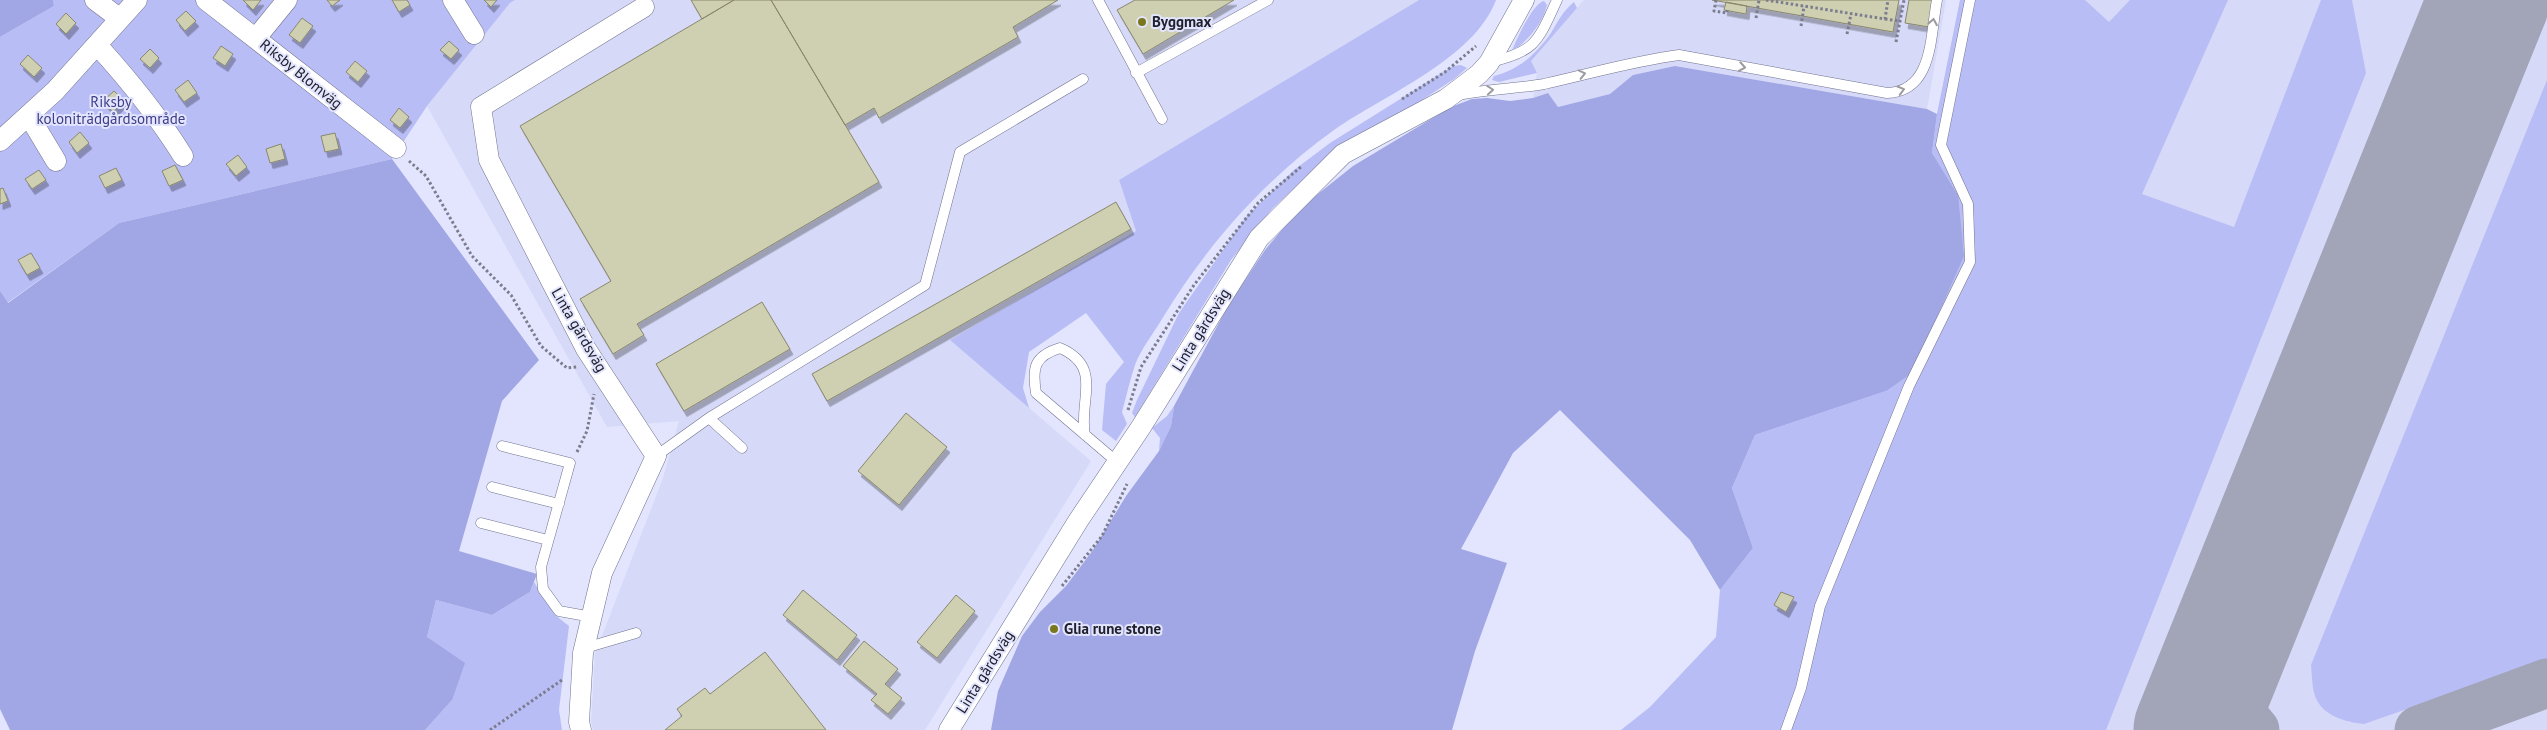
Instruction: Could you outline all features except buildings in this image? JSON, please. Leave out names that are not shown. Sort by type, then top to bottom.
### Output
[{"type":"street","points":[[95,0],[119,18]]},
{"type":"street","points":[[0,141],[29,116],[97,45],[136,0]]},
{"type":"street","name":"Riksby Blomväg","points":[[206,0],[396,148]]},
{"type":"street","points":[[256,38],[288,0]]},
{"type":"street","points":[[453,0],[474,34]]},
{"type":"street","name":"Linta gårdsväg","points":[[949,730],[1078,521],[1258,238],[1343,154],[1446,98],[1479,74],[1489,63],[1524,0]]},
{"type":"street","name":"Linta gårdsväg","points":[[644,7],[481,107],[489,160],[586,349],[656,456]]},
{"type":"street","points":[[97,45],[158,116],[183,156]]},
{"type":"street","points":[[29,116],[56,161]]},
{"type":"street","points":[[580,730],[578,722],[585,648],[602,572],[656,456]]},
{"type":"lane","points":[[1098,0],[1162,119]]},
{"type":"lane","points":[[1136,73],[1268,0]]},
{"type":"lane","points":[[1489,63],[1516,56],[1529,48],[1540,36],[1557,0]]},
{"type":"lane","points":[[1446,98],[1481,90],[1535,85],[1648,59],[1680,55],[1887,93],[1900,92],[1910,88],[1924,71],[1936,0]]},
{"type":"lane","points":[[1786,730],[1801,688],[1820,606],[1909,386],[1970,262],[1968,204],[1941,145],[1970,0]]},
{"type":"lane","points":[[656,456],[709,418],[925,285],[960,152],[1083,79]]},
{"type":"lane","points":[[1086,435],[1084,427],[1087,390],[1086,373],[1080,362],[1071,353],[1060,348],[1046,352],[1037,362],[1034,378],[1036,393],[1117,462]]},
{"type":"lane","points":[[709,418],[742,448]]},
{"type":"lane","points":[[502,446],[570,463],[541,567],[543,589],[559,611],[592,617]]},
{"type":"lane","points":[[492,487],[559,504]]},
{"type":"lane","points":[[481,523],[548,540]]},
{"type":"lane","points":[[585,648],[636,633]]},
{"type":"path","points":[[1716,0],[1714,11],[1726,14],[1727,10]]},
{"type":"path","points":[[1756,18],[1760,0]]},
{"type":"path","points":[[1766,0],[1900,21]]},
{"type":"path","points":[[1885,20],[1888,0]]},
{"type":"path","points":[[1896,42],[1904,0]]},
{"type":"path","points":[[1801,26],[1804,6]]},
{"type":"path","points":[[1847,34],[1851,14]]},
{"type":"path","points":[[396,148],[426,176],[472,256],[511,295],[541,346],[567,368],[598,365]]},
{"type":"path","points":[[570,463],[586,431],[593,395],[609,382]]},
{"type":"path","points":[[490,730],[569,675]]},
{"type":"shaded area","points":[[0,0],[53,0],[54,6],[0,37]]},
{"type":"shaded area","points":[[515,0],[1419,0],[1119,180],[1136,231],[950,340],[1091,461],[925,730],[593,730],[591,722],[595,654],[663,478],[679,421],[607,427],[427,106],[510,3]]},
{"type":"shaded area","points":[[1584,0],[1946,0],[1927,109],[1675,66],[1633,75],[1610,94],[1557,107],[1548,93],[1533,98],[1537,73],[1530,61]]},
{"type":"shaded area","points":[[1960,0],[2547,0],[2547,730],[1780,730],[1912,373],[1937,114]]},
{"type":"shaded area","points":[[1675,66],[1927,109],[1937,114],[1932,153],[1958,195],[1964,256],[1912,373],[1886,391],[1755,435],[1732,488],[1753,548],[1720,590],[1690,540],[1560,410],[1513,453],[1461,549],[1507,563],[1475,651],[1452,730],[991,730],[998,691],[1022,636],[1040,612],[1066,586],[1093,550],[1126,496],[1159,451],[1171,426],[1174,406],[1228,306],[1265,250],[1308,202],[1353,166],[1451,107],[1472,99],[1487,98],[1510,101],[1533,98],[1548,93],[1558,107],[1610,94],[1633,75]]},
{"type":"shaded area","points":[[392,159],[539,360],[502,401],[459,551],[537,574],[530,592],[492,615],[436,600],[427,637],[465,663],[452,700],[425,730],[10,730],[0,709],[0,291],[8,303],[119,223]]},
{"type":"green space","name":"Riksby koloniträdgårdsområde","points":[[53,0],[515,0],[510,3],[427,106],[392,159],[119,223],[7,303],[0,292],[0,37],[54,6]]},
{"type":"green space","points":[[1419,0],[1496,0],[1485,21],[1448,58],[1426,74],[1334,130],[1308,150],[1260,193],[1217,240],[1179,292],[1140,353],[1122,412],[1127,424],[1116,441],[1102,430],[1106,384],[1124,362],[1086,313],[1029,352],[1023,388],[1029,408],[950,340],[1136,231],[1119,180]]},
{"type":"green space","points":[[1960,0],[2085,0],[2109,22],[2130,0],[2228,0],[2142,194],[2234,227],[2321,0],[2352,0],[2366,73],[2106,730],[1621,730],[1650,707],[1716,637],[1720,590],[1753,548],[1732,488],[1755,435],[1886,391],[1958,195],[1932,153],[1937,114]]},
{"type":"green space","points":[[1544,1],[1547,5],[1542,19],[1529,37],[1512,51],[1530,15]]},
{"type":"green space","points":[[1574,2],[1577,8],[1531,61],[1537,73],[1499,82],[1492,80],[1494,76],[1511,70],[1533,54]]},
{"type":"green space","points":[[1461,65],[1467,68],[1454,79],[1312,172],[1273,208],[1231,260],[1135,417],[1132,413],[1137,400],[1179,313],[1246,217],[1294,170],[1330,143],[1453,66]]},
{"type":"green space","points":[[2547,80],[2547,660],[2364,724],[2342,720],[2323,709],[2318,703],[2313,689],[2311,665]]},
{"type":"green space","points":[[1174,406],[1171,426],[1159,451],[1160,438],[1152,428],[1167,416]]},
{"type":"green space","points":[[534,582],[555,615],[569,626],[559,710],[562,730],[425,730],[452,700],[427,637],[436,600],[492,615],[530,592]]},
{"type":"taxiway","points":[[2237,623],[2231,666],[2234,693],[2238,706],[2255,730]]},
{"type":"taxiway","points":[[2419,730],[2547,683]]},
{"type":"runway","points":[[2194,730],[2489,0]]},
{"type":"place","name":"Byggmax","points":[[1142,22]]},
{"type":"place","name":"Glia rune stone","points":[[1054,629]]}]
